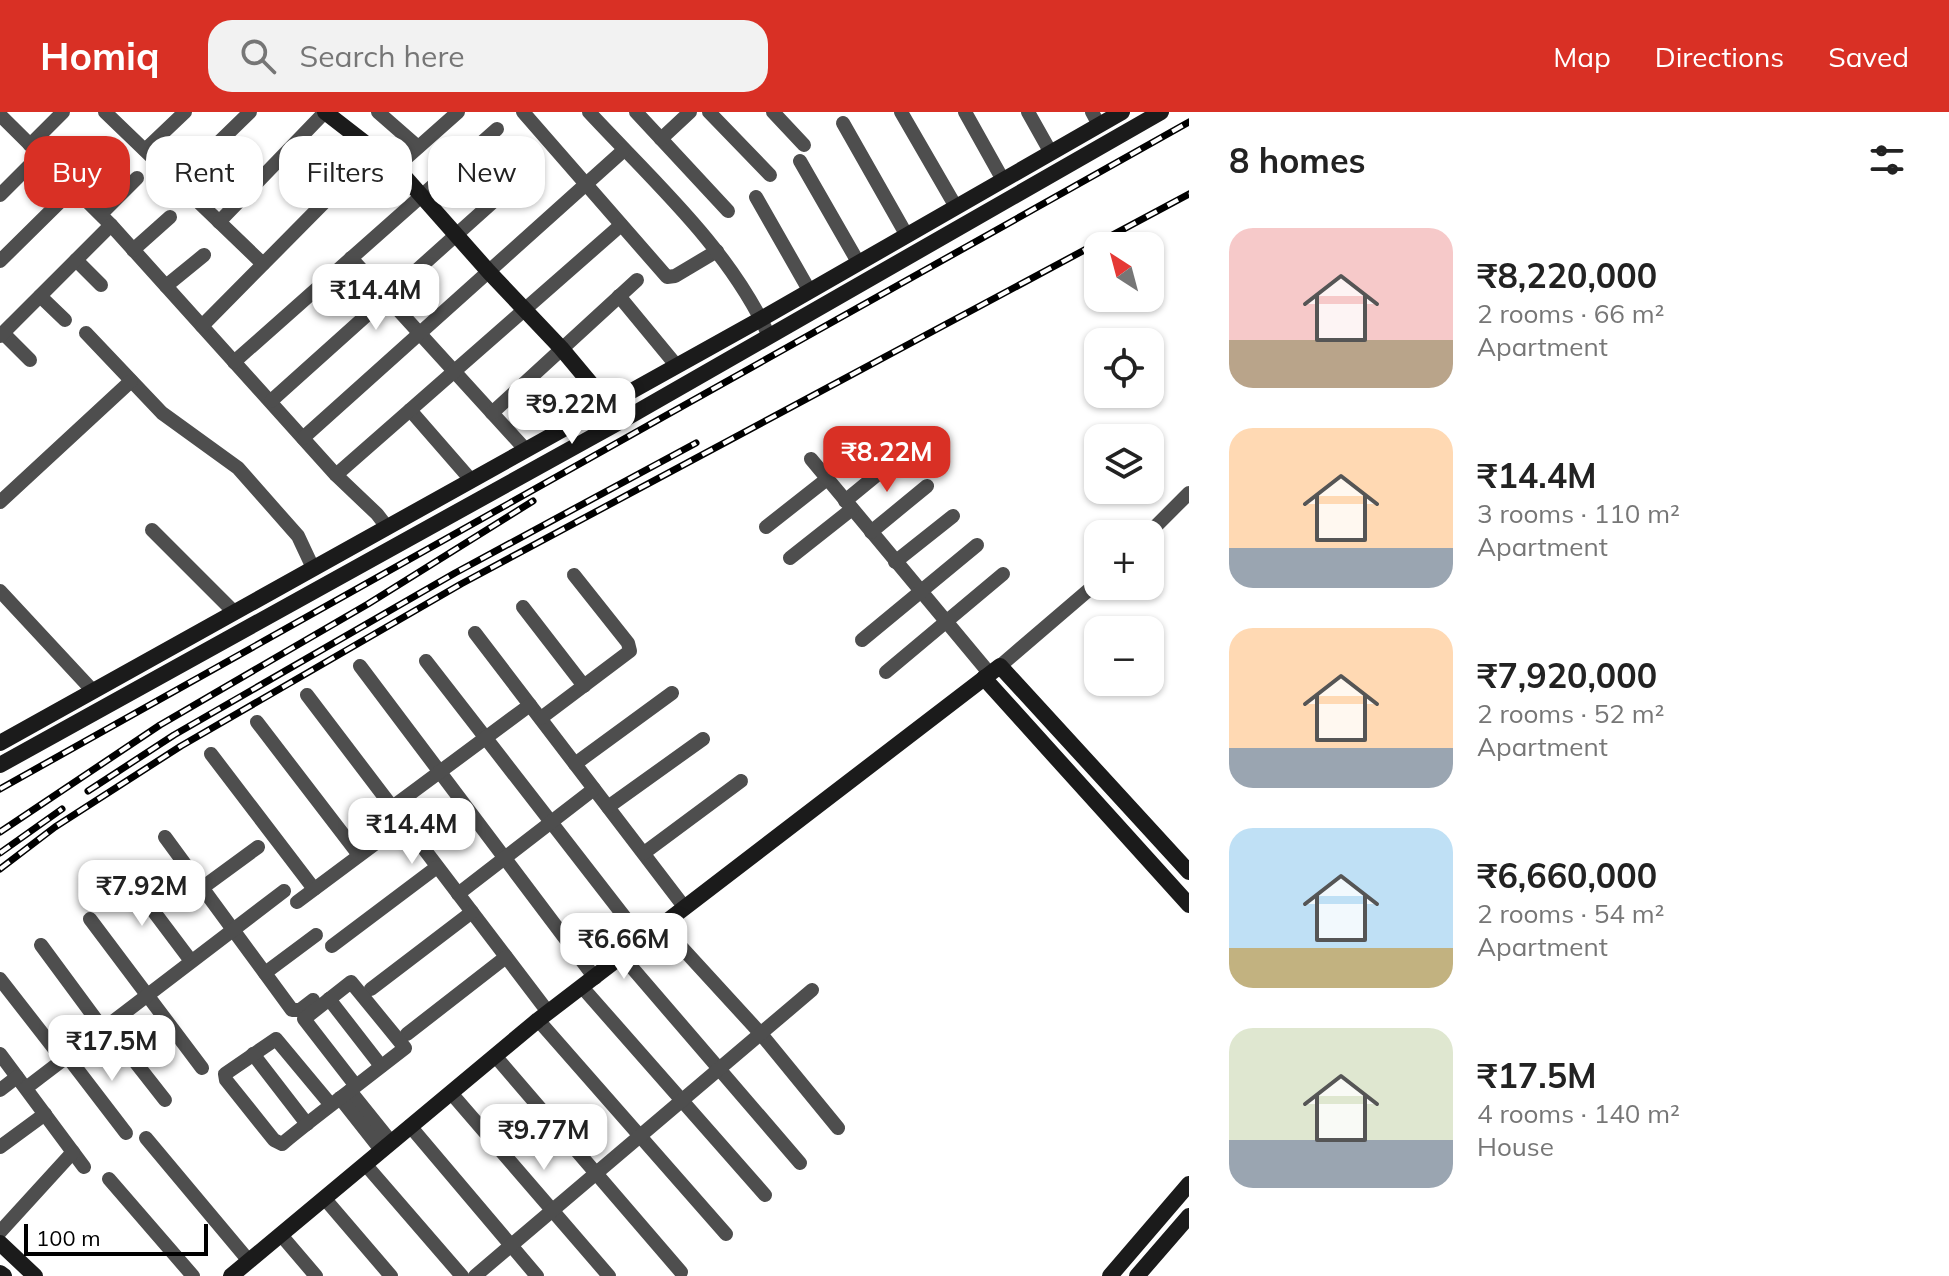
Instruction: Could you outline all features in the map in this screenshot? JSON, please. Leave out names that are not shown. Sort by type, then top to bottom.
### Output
[{"type":"street","points":[[45,136],[63,112]]},
{"type":"street","points":[[105,112],[145,150],[181,113]]},
{"type":"street","points":[[225,136],[250,112]]},
{"type":"street","points":[[219,222],[325,112],[356,136]]},
{"type":"street","points":[[378,112],[418,147]]},
{"type":"street","points":[[412,152],[458,112]]},
{"type":"street","points":[[523,112],[667,277],[675,276],[717,251]]},
{"type":"street","points":[[589,112],[717,251],[769,336]]},
{"type":"street","points":[[636,112],[728,211]]},
{"type":"street","points":[[661,139],[690,112]]},
{"type":"street","points":[[709,112],[770,175]]},
{"type":"street","points":[[773,112],[804,145]]},
{"type":"street","points":[[901,112],[956,207]]},
{"type":"street","points":[[965,112],[1003,180]]},
{"type":"street","points":[[1028,112],[1051,153]]},
{"type":"street","points":[[0,743],[761,319],[1051,153],[1095,118],[1122,112]]},
{"type":"street","points":[[0,765],[623,420],[1161,112]]},
{"type":"street","points":[[0,115],[24,139]]},
{"type":"street","points":[[843,123],[906,234]]},
{"type":"street","points":[[234,362],[497,129]]},
{"type":"street","points":[[303,438],[624,150]]},
{"type":"street","points":[[800,161],[858,262]]},
{"type":"street","points":[[0,195],[24,164]]},
{"type":"street","points":[[30,360],[1,335],[76,260],[137,178]]},
{"type":"street","points":[[412,186],[623,420]]},
{"type":"street","points":[[756,197],[809,290]]},
{"type":"street","points":[[0,261],[54,208]]},
{"type":"street","points":[[95,208],[336,475],[387,527]]},
{"type":"street","points":[[205,208],[263,264]]},
{"type":"street","points":[[202,326],[319,208]]},
{"type":"street","points":[[271,401],[485,208]]},
{"type":"street","points":[[133,250],[170,217]]},
{"type":"street","points":[[336,475],[621,225]]},
{"type":"street","points":[[166,286],[204,255]]},
{"type":"street","points":[[351,258],[525,449]]},
{"type":"street","points":[[76,260],[101,285]]},
{"type":"street","points":[[492,413],[637,280]]},
{"type":"street","points":[[40,296],[65,320]]},
{"type":"street","points":[[619,296],[676,365]]},
{"type":"street","points":[[86,333],[169,419],[238,468],[298,536],[313,568]]},
{"type":"street","points":[[0,502],[131,381]]},
{"type":"street","points":[[410,410],[471,480]]},
{"type":"street","points":[[790,558],[901,455]]},
{"type":"street","points":[[811,459],[946,624],[1189,872]]},
{"type":"street","points":[[766,527],[827,479]]},
{"type":"street","points":[[871,532],[927,486]]},
{"type":"street","points":[[1162,520],[1189,493]]},
{"type":"street","points":[[895,562],[953,516]]},
{"type":"street","points":[[152,530],[234,612]]},
{"type":"street","points":[[862,640],[977,545]]},
{"type":"street","points":[[886,672],[1003,574]]},
{"type":"street","points":[[541,718],[628,654],[631,648],[574,575]]},
{"type":"street","points":[[0,591],[93,691]]},
{"type":"street","points":[[146,1138],[239,1271],[543,1016],[644,942],[992,673],[1084,594]]},
{"type":"street","points":[[523,607],[584,686]]},
{"type":"street","points":[[204,629],[214,647]]},
{"type":"street","points":[[475,633],[685,908]]},
{"type":"street","points":[[426,661],[644,942]]},
{"type":"street","points":[[360,666],[505,858],[589,983],[682,1100],[765,1195]]},
{"type":"street","points":[[992,673],[1189,905]]},
{"type":"street","points":[[575,764],[672,693]]},
{"type":"street","points":[[307,695],[506,957],[543,1016],[640,1136],[726,1234]]},
{"type":"street","points":[[391,808],[530,705]]},
{"type":"street","points":[[257,722],[359,855]]},
{"type":"street","points":[[608,807],[703,739]]},
{"type":"street","points":[[211,754],[314,889]]},
{"type":"street","points":[[644,853],[741,781]]},
{"type":"street","points":[[458,894],[594,789]]},
{"type":"street","points":[[297,902],[403,823]]},
{"type":"street","points":[[165,837],[288,1006],[295,1011],[346,975]]},
{"type":"street","points":[[202,888],[258,847]]},
{"type":"street","points":[[332,946],[437,867]]},
{"type":"street","points":[[124,872],[191,961]]},
{"type":"street","points":[[0,1090],[22,1083],[65,1058],[284,891]]},
{"type":"street","points":[[371,989],[472,912]]},
{"type":"street","points":[[90,919],[202,1068]]},
{"type":"street","points":[[662,926],[761,1034],[838,1128]]},
{"type":"street","points":[[265,973],[316,935]]},
{"type":"street","points":[[41,945],[165,1100]]},
{"type":"street","points":[[622,956],[800,1163]]},
{"type":"street","points":[[407,1034],[506,957]]},
{"type":"street","points":[[0,979],[126,1133]]},
{"type":"street","points":[[344,1095],[304,1021],[348,984],[354,984],[405,1048],[381,1066],[344,1095],[307,1124],[278,1144],[226,1080],[225,1074],[273,1039],[278,1040],[344,1095],[386,1146]]},
{"type":"street","points":[[475,1276],[812,990]]},
{"type":"street","points":[[329,999],[381,1066]]},
{"type":"street","points":[[0,1054],[84,1167]]},
{"type":"street","points":[[253,1054],[307,1124]]},
{"type":"street","points":[[496,1057],[681,1272]]},
{"type":"street","points":[[451,1093],[609,1276]]},
{"type":"street","points":[[0,1147],[45,1114]]},
{"type":"street","points":[[410,1126],[537,1276]]},
{"type":"street","points":[[0,1232],[73,1152]]},
{"type":"street","points":[[365,1164],[462,1276]]},
{"type":"street","points":[[109,1179],[193,1276]]},
{"type":"street","points":[[1110,1276],[1189,1184]]},
{"type":"street","points":[[325,1199],[391,1276]]},
{"type":"street","points":[[1137,1276],[1189,1216]]},
{"type":"street","points":[[281,1235],[316,1276]]},
{"type":"street","points":[[0,1243],[35,1276]]},
{"type":"railway","points":[[0,789],[1189,122]]},
{"type":"railway","points":[[0,869],[55,827],[181,746],[461,584],[1189,194]]},
{"type":"railway","points":[[88,791],[174,735],[455,573],[696,443]]},
{"type":"railway","points":[[0,832],[160,725],[368,604],[533,501]]},
{"type":"railway","points":[[0,853],[62,809]]}]
